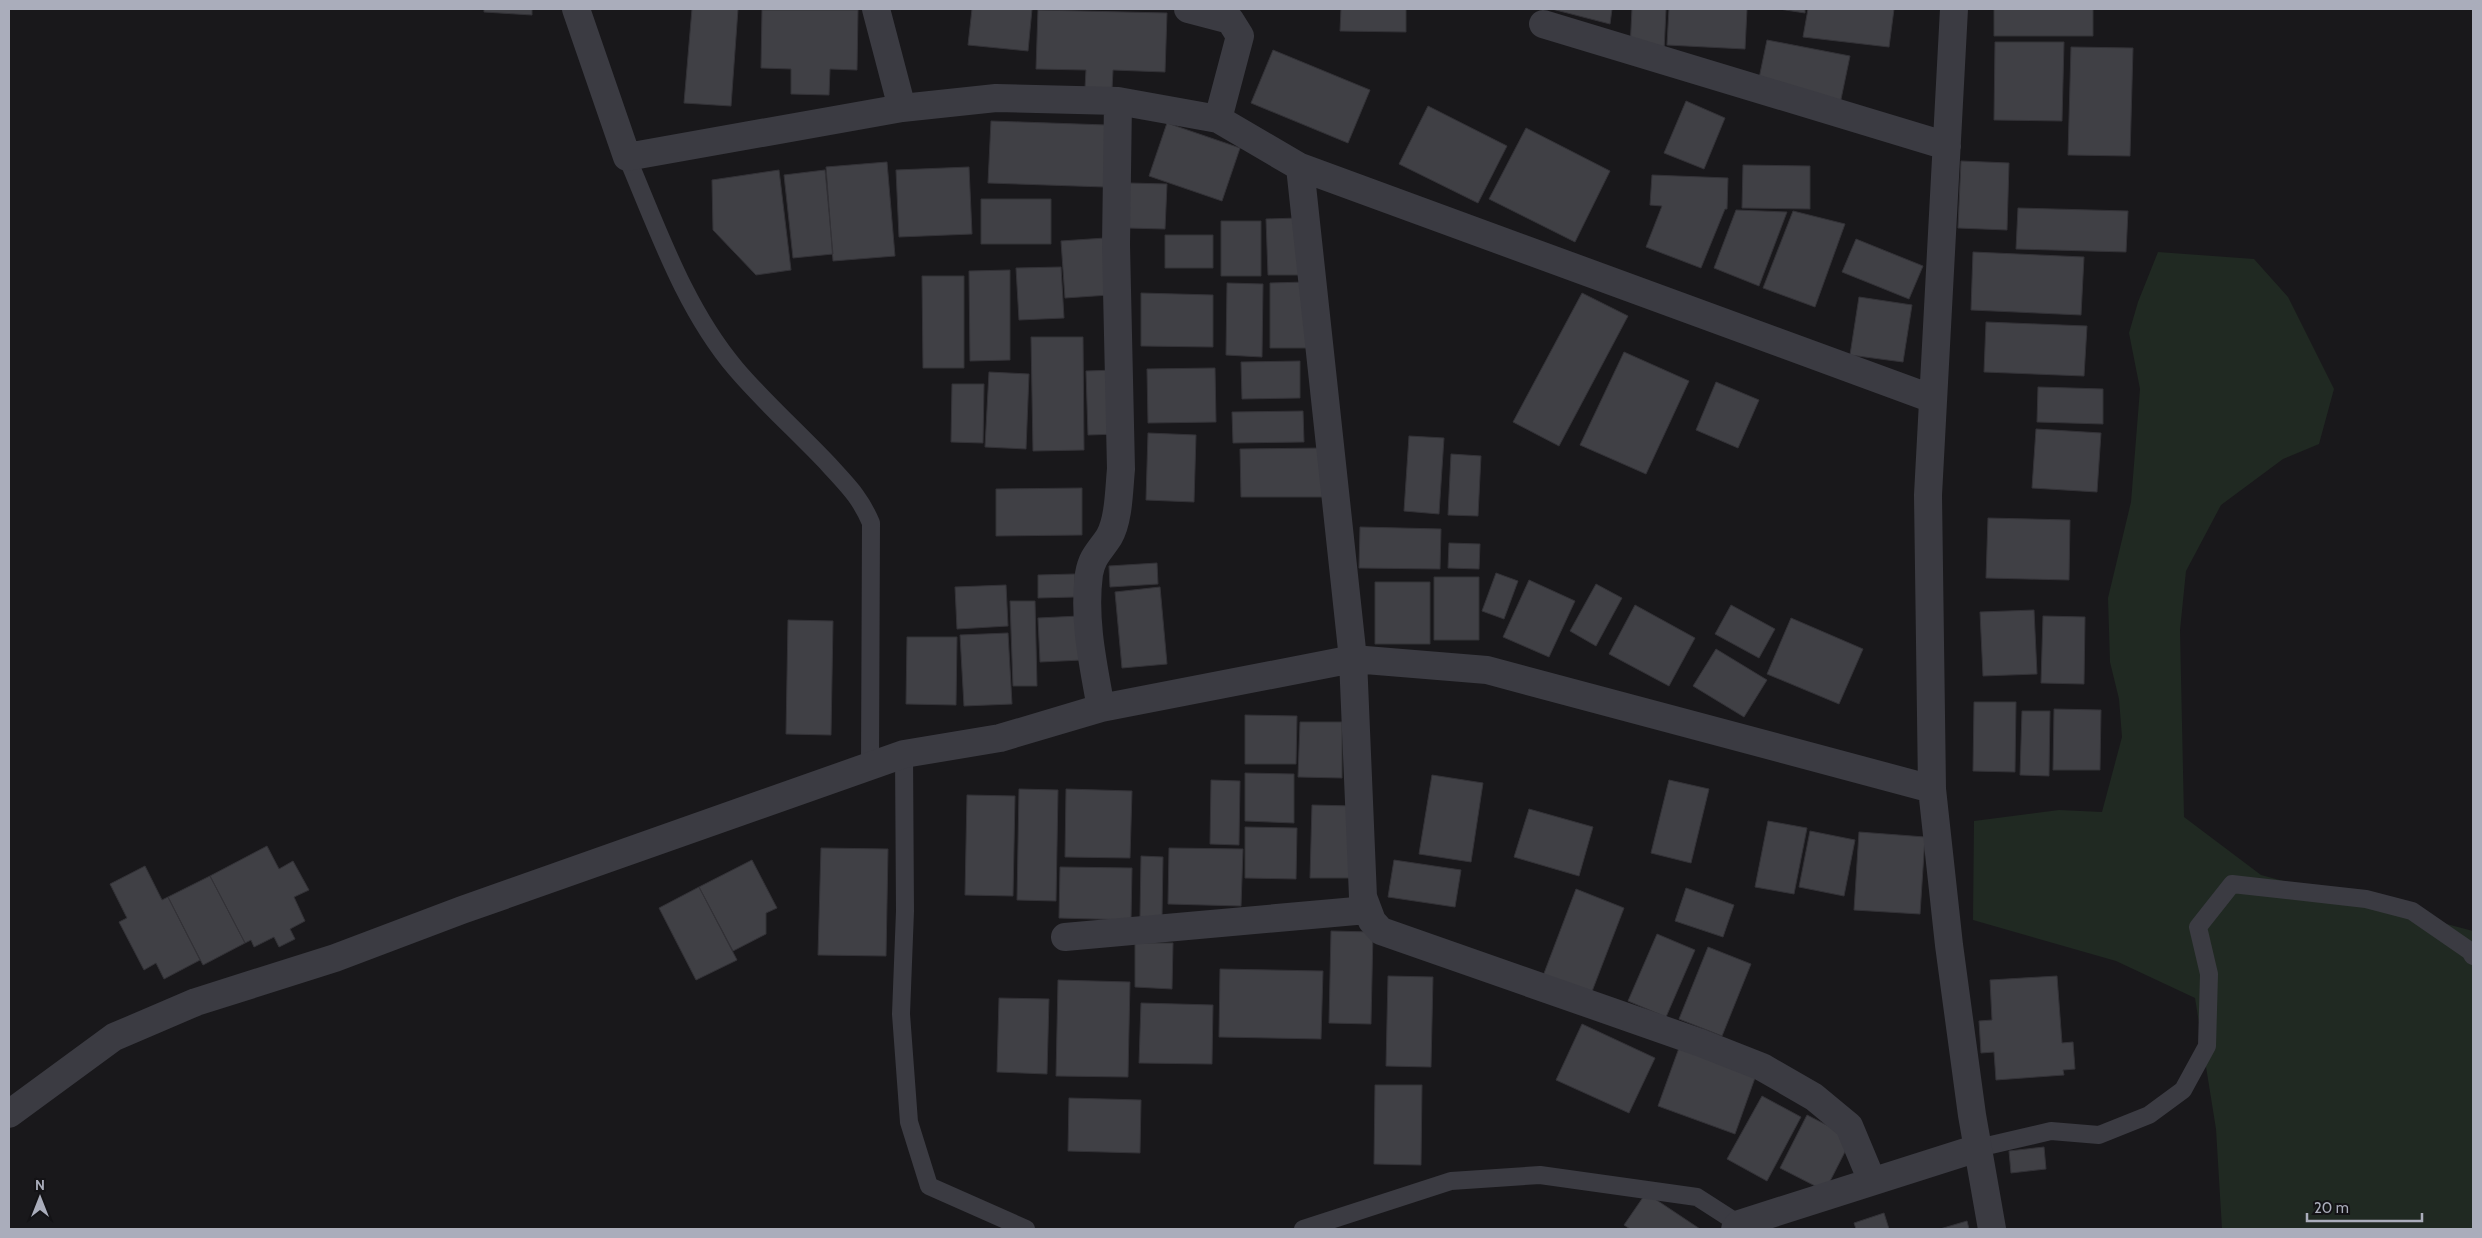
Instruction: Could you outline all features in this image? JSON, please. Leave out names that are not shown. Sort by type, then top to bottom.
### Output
[{"type":"street","points":[[576,9],[627,157],[902,108],[996,98],[1118,101],[1218,119],[1300,168],[1934,400]]},
{"type":"street","points":[[876,9],[902,108]]},
{"type":"street","points":[[1188,9],[1230,20],[1240,36],[1218,119]]},
{"type":"street","points":[[1954,9],[1928,495],[1932,789],[1950,945],[1978,1148],[1992,1229]]},
{"type":"street","points":[[1543,24],[1947,146]]},
{"type":"street","points":[[1101,708],[1087,613],[1090,573],[1095,554],[1109,536],[1118,502],[1121,469],[1116,246],[1118,101]]},
{"type":"street","points":[[1300,168],[1352,659],[1363,897],[1366,910],[1372,921],[1381,931],[1701,1043],[1762,1067],[1814,1097],[1849,1126],[1872,1181]]},
{"type":"street","points":[[9,1114],[114,1037],[196,1002],[335,958],[462,910],[904,754],[1000,738],[1101,708],[1352,659],[1487,670],[1932,789]]},
{"type":"street","points":[[1065,937],[1366,910]]},
{"type":"street","points":[[1737,1227],[1872,1181],[1978,1148]]},
{"type":"lane","points":[[627,157],[674,266],[699,317],[736,370],[794,428],[863,502],[871,523],[870,766]]},
{"type":"lane","points":[[904,754],[905,911],[901,1014],[910,1122],[929,1186],[1026,1229]]},
{"type":"lane","points":[[1978,1148],[2051,1131],[2100,1135],[2149,1115],[2183,1090],[2207,1046],[2209,974],[2198,927],[2232,884],[2366,899],[2412,911],[2470,951],[2473,956]]},
{"type":"lane","points":[[1303,1229],[1452,1180],[1540,1175],[1697,1197],[1737,1227]]},
{"type":"shaded area","points":[[2158,252],[2254,259],[2288,297],[2334,389],[2319,444],[2283,459],[2221,505],[2186,571],[2180,630],[2184,817],[2261,875],[2473,931],[2473,1229],[2222,1229],[2216,1129],[2195,998],[2116,961],[1973,920],[1974,821],[2059,810],[2102,812],[2122,737],[2119,699],[2110,662],[2108,598],[2131,502],[2140,389],[2129,333],[2138,302]]},
{"type":"building","points":[[484,9],[532,9],[532,15],[484,12]]},
{"type":"building","points":[[692,9],[738,9],[731,106],[684,103]]},
{"type":"building","points":[[972,9],[1032,9],[1028,51],[968,45]]},
{"type":"building","points":[[1341,9],[1406,9],[1406,32],[1340,31]]},
{"type":"building","points":[[1552,9],[1612,9],[1610,24]]},
{"type":"building","points":[[1632,9],[1666,9],[1664,51],[1630,49]]},
{"type":"building","points":[[1669,9],[1747,9],[1745,49],[1667,45]]},
{"type":"building","points":[[1779,9],[1805,9],[1805,13]]},
{"type":"building","points":[[1808,9],[1894,9],[1889,47],[1803,37]]},
{"type":"building","points":[[1994,9],[2093,9],[2093,36],[1994,36]]},
{"type":"building","points":[[762,10],[858,10],[857,70],[830,69],[829,95],[791,94],[791,69],[761,68]]},
{"type":"building","points":[[1038,10],[1167,13],[1165,72],[1113,70],[1112,89],[1085,88],[1086,70],[1036,69]]},
{"type":"building","points":[[1767,40],[1850,56],[1840,104],[1757,88]]},
{"type":"building","points":[[1995,42],[2064,42],[2062,121],[1994,120]]},
{"type":"building","points":[[2071,47],[2133,48],[2130,156],[2068,155]]},
{"type":"building","points":[[1273,50],[1370,90],[1348,143],[1251,103]]},
{"type":"building","points":[[1686,101],[1725,118],[1704,169],[1664,153]]},
{"type":"building","points":[[1428,106],[1507,146],[1478,203],[1399,164]]},
{"type":"building","points":[[991,121],[1107,125],[1105,187],[988,183]]},
{"type":"building","points":[[1167,123],[1240,148],[1222,201],[1149,176]]},
{"type":"building","points":[[1526,128],[1610,171],[1575,242],[1489,199]]},
{"type":"building","points":[[1961,161],[2009,163],[2007,230],[1958,228]]},
{"type":"building","points":[[887,162],[895,256],[833,261],[826,167]]},
{"type":"building","points":[[1743,165],[1810,166],[1810,209],[1742,208]]},
{"type":"building","points":[[969,167],[972,234],[899,237],[896,170]]},
{"type":"building","points":[[779,170],[791,270],[756,275],[713,230],[712,180]]},
{"type":"building","points":[[825,170],[833,254],[793,258],[784,175]]},
{"type":"building","points":[[1652,175],[1728,178],[1727,209],[1725,209],[1701,268],[1646,247],[1662,206],[1650,205]]},
{"type":"building","points":[[1129,183],[1167,184],[1165,229],[1127,228]]},
{"type":"building","points":[[981,199],[1051,199],[1051,244],[981,244]]},
{"type":"building","points":[[2018,208],[2128,211],[2126,252],[2016,249]]},
{"type":"building","points":[[1736,210],[1787,212],[1759,286],[1714,268]]},
{"type":"building","points":[[1793,211],[1845,224],[1815,307],[1763,288]]},
{"type":"building","points":[[1298,218],[1299,275],[1268,275],[1266,219]]},
{"type":"building","points":[[1221,221],[1261,221],[1261,276],[1221,276]]},
{"type":"building","points":[[1165,235],[1213,235],[1213,268],[1165,268]]},
{"type":"building","points":[[1105,238],[1109,295],[1065,298],[1061,241]]},
{"type":"building","points":[[1856,239],[1923,266],[1909,299],[1842,272]]},
{"type":"building","points":[[1973,252],[2084,257],[2081,315],[1971,310]]},
{"type":"building","points":[[1061,267],[1064,318],[1019,320],[1016,268]]},
{"type":"building","points":[[1010,270],[1010,360],[970,361],[969,271]]},
{"type":"building","points":[[922,276],[964,276],[964,368],[923,368]]},
{"type":"building","points":[[1305,282],[1307,348],[1270,348],[1270,283]]},
{"type":"building","points":[[1227,283],[1263,284],[1262,357],[1226,355]]},
{"type":"building","points":[[1141,293],[1213,295],[1213,347],[1141,346]]},
{"type":"building","points":[[1582,293],[1628,316],[1559,446],[1513,422]]},
{"type":"building","points":[[1859,297],[1912,305],[1903,362],[1850,355]]},
{"type":"building","points":[[1986,322],[2087,326],[2084,376],[1984,372]]},
{"type":"building","points":[[1031,337],[1083,337],[1084,450],[1033,451]]},
{"type":"building","points":[[1624,352],[1689,381],[1646,474],[1580,445]]},
{"type":"building","points":[[1300,361],[1300,398],[1242,399],[1241,362]]},
{"type":"building","points":[[1215,368],[1216,422],[1148,423],[1147,369]]},
{"type":"building","points":[[1116,370],[1118,434],[1088,435],[1086,371]]},
{"type":"building","points":[[989,372],[1029,374],[1026,449],[985,447]]},
{"type":"building","points":[[1716,382],[1759,400],[1738,448],[1696,430]]},
{"type":"building","points":[[952,384],[984,384],[983,443],[951,442]]},
{"type":"building","points":[[2038,387],[2103,389],[2103,424],[2037,422]]},
{"type":"building","points":[[1303,411],[1304,442],[1233,443],[1232,412]]},
{"type":"building","points":[[2036,429],[2101,433],[2097,492],[2032,488]]},
{"type":"building","points":[[1148,433],[1196,435],[1194,502],[1146,500]]},
{"type":"building","points":[[1409,436],[1444,438],[1439,514],[1404,511]]},
{"type":"building","points":[[1323,448],[1323,497],[1241,497],[1240,449]]},
{"type":"building","points":[[1451,454],[1481,456],[1478,516],[1448,515]]},
{"type":"building","points":[[1082,488],[1082,535],[996,536],[996,489]]},
{"type":"building","points":[[1988,518],[2070,520],[2069,580],[1986,578]]},
{"type":"building","points":[[1360,527],[1441,529],[1440,569],[1359,568]]},
{"type":"building","points":[[1449,543],[1480,544],[1479,569],[1448,568]]},
{"type":"building","points":[[1157,563],[1158,584],[1110,587],[1109,566]]},
{"type":"building","points":[[1496,573],[1518,581],[1504,619],[1482,611]]},
{"type":"building","points":[[1075,574],[1075,597],[1038,598],[1038,575]]},
{"type":"building","points":[[1434,577],[1479,577],[1479,640],[1434,640]]},
{"type":"building","points":[[1529,580],[1575,601],[1549,657],[1503,637]]},
{"type":"building","points":[[1375,582],[1430,582],[1430,644],[1375,644]]},
{"type":"building","points":[[1596,584],[1622,598],[1596,646],[1570,631]]},
{"type":"building","points":[[1006,585],[1008,626],[957,629],[955,587]]},
{"type":"building","points":[[1160,587],[1167,664],[1122,668],[1115,592]]},
{"type":"building","points":[[1010,601],[1035,601],[1037,686],[1013,686]]},
{"type":"building","points":[[1635,605],[1695,638],[1669,686],[1609,654]]},
{"type":"building","points":[[1731,605],[1775,629],[1759,658],[1715,634]]},
{"type":"building","points":[[2034,610],[2037,674],[1983,676],[1980,612]]},
{"type":"building","points":[[1079,616],[1082,660],[1040,662],[1038,618]]},
{"type":"building","points":[[2043,616],[2085,617],[2084,684],[2041,683]]},
{"type":"building","points":[[1791,618],[1863,649],[1839,704],[1767,674]]},
{"type":"building","points":[[788,620],[833,621],[831,735],[786,734]]},
{"type":"building","points":[[1008,633],[1012,704],[964,706],[960,635]]},
{"type":"building","points":[[907,637],[957,637],[956,705],[906,704]]},
{"type":"building","points":[[1716,649],[1767,680],[1744,717],[1693,686]]},
{"type":"building","points":[[1974,702],[2016,702],[2015,772],[1973,771]]},
{"type":"building","points":[[2054,709],[2101,710],[2100,770],[2053,770]]},
{"type":"building","points":[[2022,711],[2050,711],[2049,776],[2020,775]]},
{"type":"building","points":[[1245,715],[1297,716],[1296,764],[1245,764]]},
{"type":"building","points":[[1300,722],[1342,722],[1342,778],[1298,777]]},
{"type":"building","points":[[1245,773],[1294,774],[1294,823],[1245,821]]},
{"type":"building","points":[[1432,775],[1483,783],[1471,862],[1419,854]]},
{"type":"building","points":[[1211,780],[1240,781],[1239,845],[1210,844]]},
{"type":"building","points":[[1669,780],[1709,789],[1691,863],[1651,853]]},
{"type":"building","points":[[1019,789],[1058,790],[1056,901],[1017,900]]},
{"type":"building","points":[[1066,789],[1132,791],[1130,858],[1065,857]]},
{"type":"building","points":[[967,795],[1015,796],[1013,896],[965,895]]},
{"type":"building","points":[[1312,805],[1354,806],[1353,878],[1310,878]]},
{"type":"building","points":[[1529,809],[1593,827],[1579,876],[1514,857]]},
{"type":"building","points":[[1768,821],[1807,828],[1794,894],[1755,887]]},
{"type":"building","points":[[1245,827],[1297,828],[1296,879],[1245,878]]},
{"type":"building","points":[[1810,831],[1855,840],[1844,896],[1799,887]]},
{"type":"building","points":[[1859,832],[1925,837],[1920,914],[1854,910]]},
{"type":"building","points":[[267,846],[279,869],[293,861],[309,890],[294,897],[305,921],[290,929],[295,939],[279,947],[274,937],[254,947],[251,940],[245,943],[210,876]]},
{"type":"building","points":[[821,848],[888,849],[886,956],[818,955]]},
{"type":"building","points":[[1169,848],[1243,849],[1241,906],[1168,904]]},
{"type":"building","points":[[1141,856],[1163,857],[1162,917],[1140,917]]},
{"type":"building","points":[[752,860],[777,908],[766,913],[766,934],[733,951],[699,887]]},
{"type":"building","points":[[1394,860],[1461,870],[1455,907],[1388,897]]},
{"type":"building","points":[[145,866],[162,900],[168,897],[200,960],[164,979],[156,963],[144,970],[119,922],[127,918],[110,884]]},
{"type":"building","points":[[1060,867],[1132,868],[1131,920],[1059,918]]},
{"type":"building","points":[[210,876],[245,943],[203,965],[168,897]]},
{"type":"building","points":[[699,887],[737,960],[696,980],[659,908]]},
{"type":"building","points":[[1686,888],[1734,905],[1723,937],[1675,921]]},
{"type":"building","points":[[1576,889],[1624,908],[1591,994],[1543,976]]},
{"type":"building","points":[[1331,931],[1373,932],[1371,1024],[1329,1023]]},
{"type":"building","points":[[1657,934],[1695,950],[1666,1017],[1628,1001]]},
{"type":"building","points":[[1135,943],[1173,943],[1172,989],[1135,987]]},
{"type":"building","points":[[1708,947],[1751,964],[1722,1036],[1679,1019]]},
{"type":"building","points":[[1220,969],[1323,971],[1321,1039],[1219,1037]]},
{"type":"building","points":[[1388,976],[1433,977],[1431,1067],[1386,1066]]},
{"type":"building","points":[[2057,976],[2062,1043],[2073,1042],[2075,1069],[2063,1070],[2064,1075],[1996,1080],[1994,1052],[1981,1053],[1979,1021],[1992,1020],[1990,980]]},
{"type":"building","points":[[1058,980],[1130,982],[1128,1077],[1056,1076]]},
{"type":"building","points":[[999,998],[1049,999],[1047,1074],[997,1072]]},
{"type":"building","points":[[1141,1003],[1213,1005],[1212,1064],[1139,1063]]},
{"type":"building","points":[[1582,1024],[1655,1058],[1629,1113],[1556,1080]]},
{"type":"building","points":[[1679,1048],[1756,1075],[1735,1134],[1658,1106]]},
{"type":"building","points":[[1375,1085],[1422,1085],[1421,1165],[1374,1164]]},
{"type":"building","points":[[1762,1096],[1801,1117],[1767,1181],[1727,1159]]},
{"type":"building","points":[[1069,1098],[1141,1100],[1140,1153],[1068,1151]]},
{"type":"building","points":[[1807,1115],[1852,1138],[1825,1191],[1780,1168]]},
{"type":"building","points":[[2044,1147],[2046,1169],[2011,1173],[2009,1151]]},
{"type":"building","points":[[1646,1193],[1700,1229],[1630,1229],[1624,1225]]},
{"type":"building","points":[[1884,1213],[1889,1229],[1856,1229],[1854,1223]]},
{"type":"building","points":[[1967,1221],[1969,1229],[1940,1229]]}]
